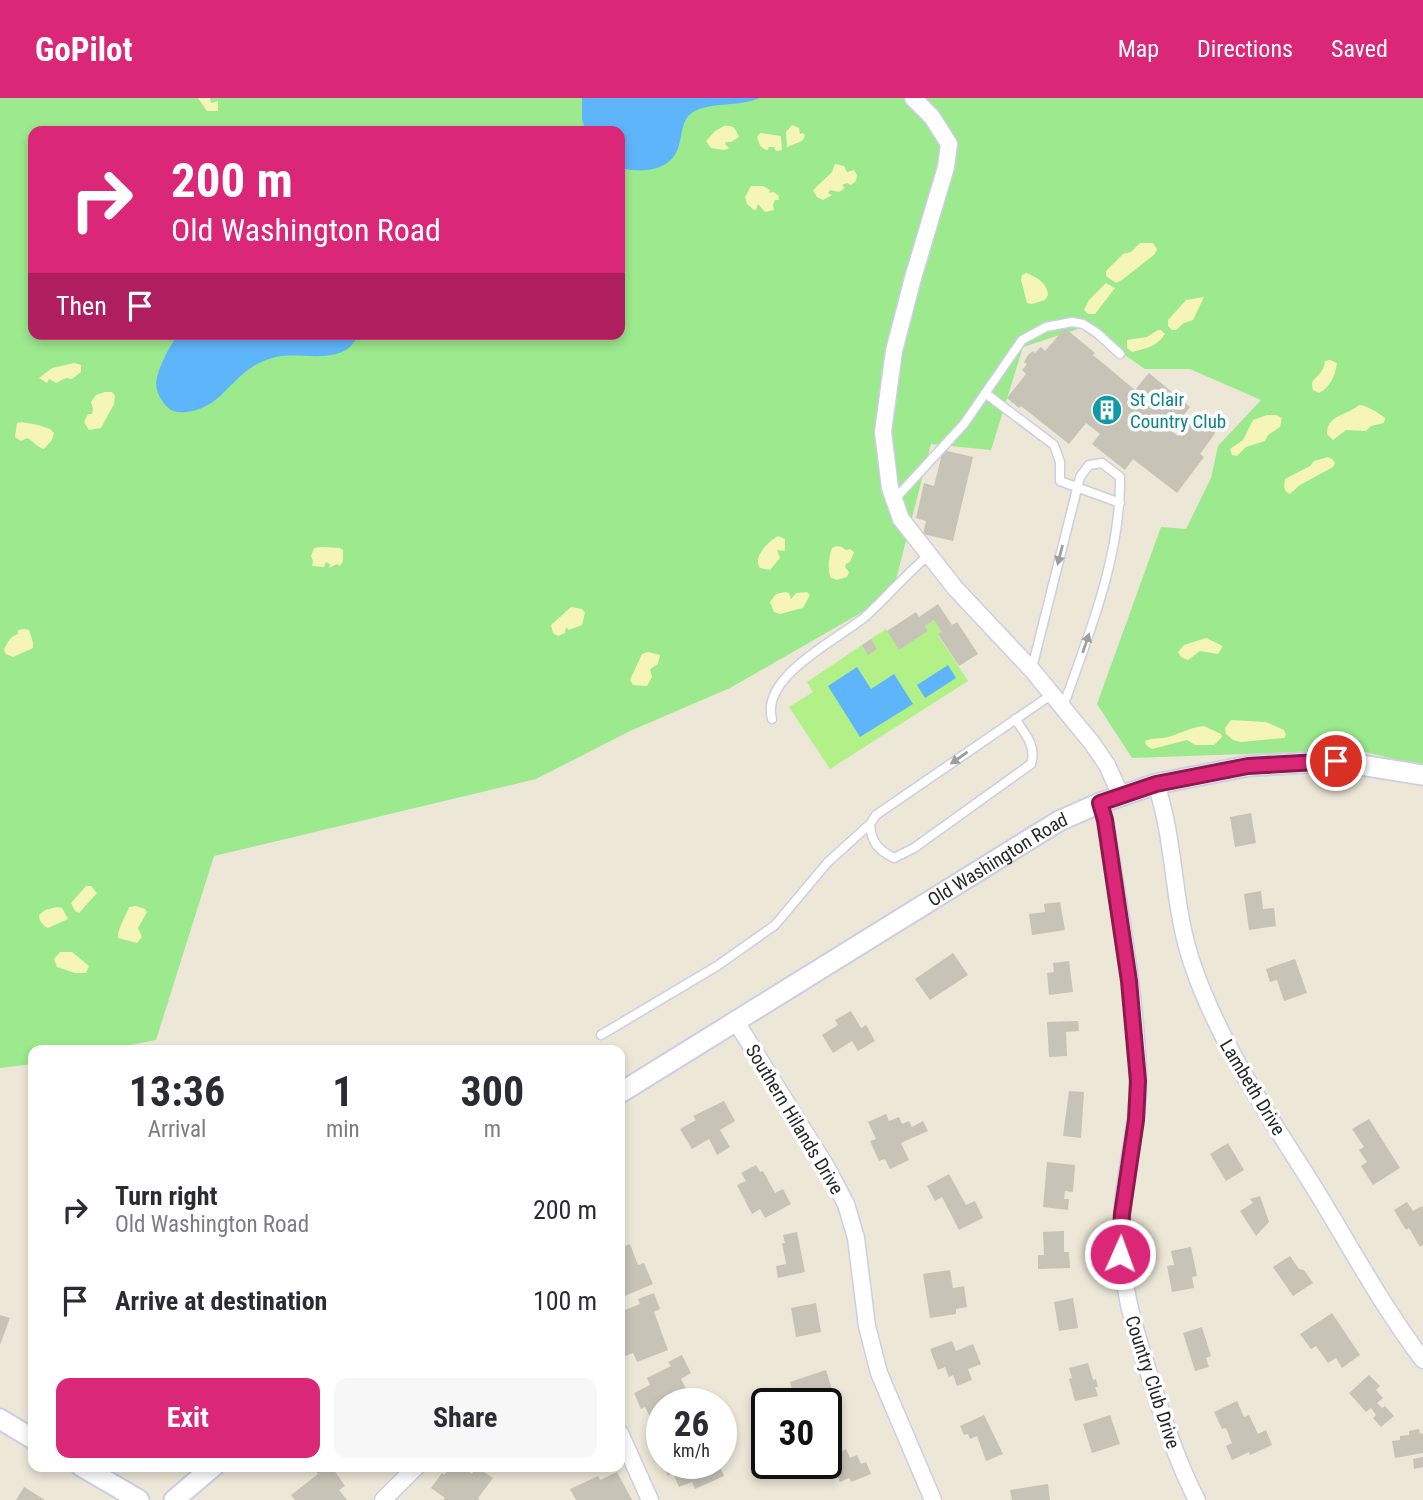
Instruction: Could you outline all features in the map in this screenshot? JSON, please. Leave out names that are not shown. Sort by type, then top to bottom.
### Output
[{"type":"street","points":[[913,98],[932,117],[949,144],[946,167],[894,351],[883,432],[890,488],[901,519],[955,588],[1063,708],[1107,765],[1121,796]]},
{"type":"street","name":"Old Washington Road","points":[[625,1090],[1059,821],[1100,803],[1156,784],[1248,766],[1336,761],[1423,775]]},
{"type":"street","name":"Lambeth Drive","points":[[1156,784],[1167,824],[1184,935],[1211,1011],[1239,1068],[1392,1315],[1423,1360]]},
{"type":"street","name":"Country Club Drive","points":[[1100,803],[1105,820],[1129,981],[1138,1081],[1136,1120],[1122,1214],[1120,1254],[1123,1280],[1129,1310],[1159,1408],[1197,1500]]},
{"type":"street","name":"Southern Hilands Drive","points":[[735,1020],[827,1168],[845,1203],[852,1220],[860,1256],[867,1326],[879,1373],[933,1500]]},
{"type":"street","points":[[0,1419],[28,1436]]},
{"type":"street","points":[[625,1444],[650,1500]]},
{"type":"street","points":[[91,1472],[139,1500]]},
{"type":"street","points":[[174,1500],[207,1472]]},
{"type":"street","points":[[383,1500],[411,1472]]},
{"type":"lane","points":[[894,500],[964,424],[1022,340],[1046,327],[1061,323],[1083,324],[1120,354]]},
{"type":"lane","points":[[985,393],[1054,445],[1060,462],[1060,481],[1121,503]]},
{"type":"lane","points":[[1031,670],[1077,488],[1089,465],[1102,463],[1120,477],[1121,503],[1100,604],[1063,708]]},
{"type":"lane","points":[[772,719],[770,709],[773,695],[806,657],[865,617],[906,574],[929,555]]},
{"type":"lane","points":[[601,1035],[717,966],[775,925],[828,862],[870,824],[876,815],[1051,695]]},
{"type":"lane","points":[[870,824],[871,836],[880,851],[894,858],[936,833],[1031,764],[1034,757],[1031,741],[1016,719]]},
{"type":"green space","points":[[0,98],[1423,98],[1423,766],[1357,750],[1132,758],[1097,704],[1161,527],[1186,529],[1211,478],[1218,446],[1261,400],[1190,369],[1145,369],[1084,327],[1023,347],[991,450],[931,444],[892,595],[730,688],[630,731],[536,779],[214,856],[156,1040],[130,1045],[28,1045],[28,1065],[0,1068]]},
{"type":"green space","points":[[934,620],[942,632],[938,635],[968,681],[830,769],[789,707],[813,692],[807,682],[886,629],[899,650],[928,631],[925,626]]},
{"type":"sand","points":[[198,98],[210,98],[211,103],[218,101],[218,111],[207,111]]},
{"type":"sand","points":[[792,125],[799,128],[800,134],[805,136],[802,141],[787,147],[786,132]]},
{"type":"sand","points":[[724,126],[734,128],[739,137],[726,142],[729,148],[725,150],[711,148],[706,141]]},
{"type":"sand","points":[[760,133],[781,136],[782,150],[776,151],[774,147],[769,147],[768,150],[763,148],[757,137]]},
{"type":"sand","points":[[835,164],[844,166],[847,172],[854,170],[856,181],[851,185],[842,185],[845,188],[839,192],[830,190],[828,193],[832,195],[823,200],[817,197],[813,190],[832,172]]},
{"type":"sand","points":[[751,186],[763,186],[770,190],[769,193],[774,192],[779,196],[779,200],[775,200],[773,205],[774,210],[765,212],[758,204],[754,210],[747,204],[745,197]]},
{"type":"sand","points":[[1140,243],[1153,243],[1157,249],[1155,254],[1116,283],[1106,276],[1106,271],[1123,254],[1131,252]]},
{"type":"sand","points":[[1026,273],[1044,284],[1048,295],[1045,300],[1027,303],[1021,280]]},
{"type":"sand","points":[[1106,283],[1115,288],[1095,314],[1088,314],[1084,310],[1089,300]]},
{"type":"sand","points":[[1204,297],[1193,320],[1176,330],[1168,326],[1168,320],[1186,300]]},
{"type":"sand","points":[[1158,330],[1165,334],[1155,344],[1132,352],[1127,348],[1127,340],[1147,337]]},
{"type":"sand","points":[[1325,361],[1337,363],[1335,372],[1329,384],[1319,393],[1313,390],[1312,383],[1323,369]]},
{"type":"sand","points":[[74,363],[81,365],[81,372],[72,379],[66,378],[56,383],[49,379],[47,383],[39,378],[52,368]]},
{"type":"sand","points":[[112,392],[115,396],[114,404],[101,428],[89,430],[84,422],[88,414],[92,414],[91,402],[96,395]]},
{"type":"sand","points":[[1359,405],[1385,418],[1384,423],[1371,426],[1366,431],[1346,430],[1333,440],[1327,434],[1330,423]]},
{"type":"sand","points":[[1267,415],[1282,418],[1280,427],[1268,435],[1265,441],[1246,447],[1237,456],[1232,455],[1230,449],[1243,440],[1253,420]]},
{"type":"sand","points":[[17,423],[50,429],[54,433],[52,440],[44,449],[27,438],[21,441],[15,437]]},
{"type":"sand","points":[[1328,457],[1335,463],[1333,467],[1300,485],[1290,494],[1286,491],[1285,479],[1310,466],[1314,461]]},
{"type":"sand","points":[[778,536],[785,539],[785,551],[777,550],[780,558],[770,570],[760,568],[760,555]]},
{"type":"sand","points":[[836,546],[854,552],[845,567],[849,572],[847,577],[837,580],[831,578],[829,568],[832,548]]},
{"type":"sand","points":[[314,548],[343,550],[340,566],[337,564],[329,568],[330,564],[326,562],[324,567],[312,566]]},
{"type":"sand","points":[[807,592],[810,595],[803,608],[780,614],[774,612],[770,602],[776,594],[789,593],[791,599],[796,593]]},
{"type":"sand","points":[[571,607],[582,609],[585,613],[582,625],[569,630],[566,627],[565,633],[558,636],[553,633],[551,625]]},
{"type":"sand","points":[[18,630],[29,630],[33,648],[13,657],[6,654],[4,650],[9,640],[18,634]]},
{"type":"sand","points":[[1206,638],[1223,646],[1218,654],[1200,651],[1188,660],[1181,657],[1178,652],[1184,645]]},
{"type":"sand","points":[[648,652],[660,655],[658,664],[650,669],[652,677],[647,686],[633,685],[630,680],[642,654]]},
{"type":"sand","points":[[1231,720],[1266,722],[1284,730],[1286,735],[1284,738],[1241,742],[1233,740],[1226,734],[1225,728]]},
{"type":"sand","points":[[1204,726],[1221,734],[1222,737],[1214,745],[1195,745],[1187,740],[1152,749],[1146,745],[1147,740]]},
{"type":"sand","points":[[86,886],[91,886],[97,893],[79,913],[71,903]]},
{"type":"sand","points":[[136,906],[147,912],[138,928],[142,937],[137,943],[118,938],[129,907]]},
{"type":"sand","points":[[62,908],[68,919],[48,928],[44,926],[39,915],[45,910]]},
{"type":"sand","points":[[60,952],[72,952],[89,966],[86,973],[75,973],[57,967],[54,959]]},
{"type":"water","points":[[582,98],[760,98],[743,103],[709,106],[690,114],[670,161],[646,170],[625,169],[625,126],[584,126]]},
{"type":"water","points":[[175,340],[355,340],[344,351],[334,355],[286,356],[263,361],[247,371],[211,403],[196,410],[182,412],[173,411],[165,405],[156,384],[163,360]]},
{"type":"water","points":[[948,665],[956,678],[925,698],[917,685]]},
{"type":"water","points":[[857,667],[871,689],[894,674],[913,704],[860,737],[828,686]]},
{"type":"building","name":"St Clair Country Club","points":[[1065,328],[1135,390],[1149,373],[1190,407],[1171,431],[1178,436],[1193,417],[1202,412],[1212,415],[1218,424],[1214,435],[1200,454],[1204,457],[1177,493],[1133,459],[1125,470],[1092,444],[1100,434],[1086,423],[1069,444],[1007,398],[1026,374],[1022,370],[1027,364],[1024,362],[1028,355],[1041,347],[1045,351]]},
{"type":"building","points":[[943,450],[973,457],[953,541],[923,534],[926,521],[916,518],[924,483],[934,486]]},
{"type":"building","points":[[938,604],[952,625],[957,622],[978,654],[959,666],[938,634],[942,632],[934,620],[925,626],[928,631],[899,650],[887,631],[916,612],[919,617]]},
{"type":"building","points":[[871,639],[877,649],[868,655],[862,645]]},
{"type":"building","points":[[1251,813],[1256,843],[1235,847],[1230,817]]},
{"type":"building","points":[[1261,891],[1263,909],[1274,908],[1276,926],[1249,930],[1244,894]]},
{"type":"building","points":[[1060,902],[1065,930],[1032,935],[1029,914],[1045,912],[1044,904]]},
{"type":"building","points":[[953,953],[968,975],[930,1000],[915,979]]},
{"type":"building","points":[[1295,959],[1307,993],[1284,1001],[1277,980],[1270,982],[1266,969]]},
{"type":"building","points":[[1069,961],[1073,992],[1049,995],[1047,973],[1054,972],[1053,963]]},
{"type":"building","points":[[851,1011],[861,1028],[866,1025],[875,1041],[858,1051],[852,1041],[833,1053],[822,1035],[838,1025],[835,1020]]},
{"type":"building","points":[[1078,1021],[1079,1031],[1066,1032],[1067,1056],[1049,1057],[1047,1022]]},
{"type":"building","points":[[1069,1091],[1084,1092],[1081,1138],[1063,1136]]},
{"type":"building","points":[[724,1101],[735,1121],[720,1130],[730,1147],[717,1155],[709,1139],[692,1149],[680,1129],[696,1120],[693,1116]]},
{"type":"building","points":[[886,1114],[889,1121],[899,1117],[902,1124],[909,1121],[912,1127],[923,1121],[928,1131],[901,1143],[909,1160],[890,1169],[885,1159],[879,1161],[870,1141],[876,1139],[868,1122]]},
{"type":"building","points":[[1369,1119],[1400,1168],[1373,1185],[1361,1166],[1367,1162],[1359,1150],[1364,1147],[1352,1129]]},
{"type":"building","points":[[1228,1143],[1244,1170],[1226,1181],[1210,1154]]},
{"type":"building","points":[[1047,1162],[1075,1165],[1073,1192],[1065,1191],[1064,1199],[1069,1199],[1068,1210],[1043,1207]]},
{"type":"building","points":[[756,1165],[760,1172],[763,1171],[775,1193],[783,1189],[791,1204],[765,1218],[760,1209],[752,1214],[737,1185],[746,1181],[741,1173]]},
{"type":"building","points":[[949,1174],[966,1205],[975,1201],[983,1218],[959,1230],[942,1197],[935,1201],[927,1186]]},
{"type":"building","points":[[1260,1196],[1269,1222],[1256,1236],[1240,1211],[1253,1203],[1250,1199]]},
{"type":"building","points":[[1407,1202],[1413,1211],[1422,1206],[1423,1208],[1423,1245],[1420,1247],[1394,1210]]},
{"type":"building","points":[[1064,1231],[1064,1252],[1069,1252],[1070,1268],[1038,1269],[1038,1255],[1044,1255],[1043,1232]]},
{"type":"building","points":[[797,1232],[805,1272],[778,1278],[776,1266],[786,1264],[783,1235]]},
{"type":"building","points":[[630,1244],[638,1265],[644,1263],[653,1284],[625,1296],[625,1246]]},
{"type":"building","points":[[1191,1247],[1197,1276],[1192,1277],[1194,1288],[1172,1292],[1167,1266],[1174,1265],[1171,1251]]},
{"type":"building","points":[[1290,1256],[1313,1283],[1293,1296],[1273,1267]]},
{"type":"building","points":[[950,1270],[953,1288],[964,1286],[967,1307],[956,1309],[956,1314],[930,1318],[923,1274]]},
{"type":"building","points":[[654,1293],[660,1309],[654,1312],[668,1350],[637,1362],[633,1353],[625,1356],[625,1310],[640,1304],[638,1299]]},
{"type":"building","points":[[1073,1298],[1078,1328],[1059,1331],[1054,1302]]},
{"type":"building","points":[[816,1303],[821,1332],[796,1337],[791,1308]]},
{"type":"building","points":[[1332,1313],[1360,1355],[1342,1368],[1336,1358],[1328,1363],[1316,1346],[1311,1349],[1300,1334]]},
{"type":"building","points":[[0,1315],[10,1318],[0,1345]]},
{"type":"building","points":[[1202,1327],[1211,1356],[1206,1358],[1209,1367],[1195,1371],[1183,1333]]},
{"type":"building","points":[[952,1341],[956,1351],[973,1344],[981,1364],[968,1369],[972,1380],[957,1386],[953,1375],[949,1377],[945,1367],[938,1370],[930,1349]]},
{"type":"building","points":[[682,1355],[691,1373],[681,1379],[686,1388],[646,1388],[646,1409],[641,1409],[634,1393],[650,1385],[647,1378],[671,1366],[668,1362]]},
{"type":"building","points":[[1088,1363],[1093,1380],[1096,1379],[1098,1396],[1075,1401],[1069,1368]]},
{"type":"building","points":[[826,1370],[831,1388],[792,1388],[790,1382]]},
{"type":"building","points":[[1369,1375],[1380,1386],[1376,1390],[1383,1398],[1377,1403],[1382,1408],[1385,1406],[1394,1416],[1381,1427],[1373,1418],[1376,1415],[1371,1408],[1366,1412],[1349,1393]]},
{"type":"building","points":[[1237,1401],[1244,1417],[1249,1415],[1258,1434],[1266,1430],[1272,1445],[1232,1460],[1226,1446],[1232,1443],[1226,1428],[1222,1429],[1214,1412]]},
{"type":"building","points":[[984,1415],[1003,1454],[986,1461],[977,1436],[970,1439],[968,1434],[964,1435],[960,1426]]},
{"type":"building","points":[[1110,1415],[1120,1444],[1092,1453],[1083,1424]]},
{"type":"building","points":[[1419,1429],[1420,1434],[1423,1433],[1423,1453],[1395,1458],[1392,1441],[1400,1440],[1400,1436],[1409,1435],[1409,1431]]},
{"type":"building","points":[[846,1449],[850,1458],[857,1455],[861,1464],[866,1462],[871,1474],[851,1482],[849,1478],[840,1482],[842,1451]]},
{"type":"building","points":[[1423,1457],[1423,1467],[1414,1469],[1413,1459]]},
{"type":"building","points":[[317,1472],[335,1472],[345,1486],[339,1490],[347,1500],[295,1500],[291,1495],[318,1474]]},
{"type":"building","points":[[446,1472],[484,1472],[493,1478],[478,1498],[480,1500],[443,1500],[445,1498],[431,1488],[442,1473],[444,1475]]},
{"type":"building","points":[[617,1472],[632,1500],[576,1500],[570,1489],[598,1476],[600,1480]]},
{"type":"building","points":[[676,1479],[717,1479],[695,1489],[692,1482],[679,1487]]},
{"type":"building","points":[[1048,1484],[1050,1500],[1012,1500],[1010,1490]]},
{"type":"building","points":[[24,1487],[45,1500],[16,1500]]},
{"type":"place","name":"St Clair Country Club","points":[[1107,410]]},
{"type":"route","points":[[1120,1254],[1122,1214],[1136,1120],[1138,1081],[1129,981],[1105,820],[1100,803],[1156,784],[1248,766],[1336,761]]}]
